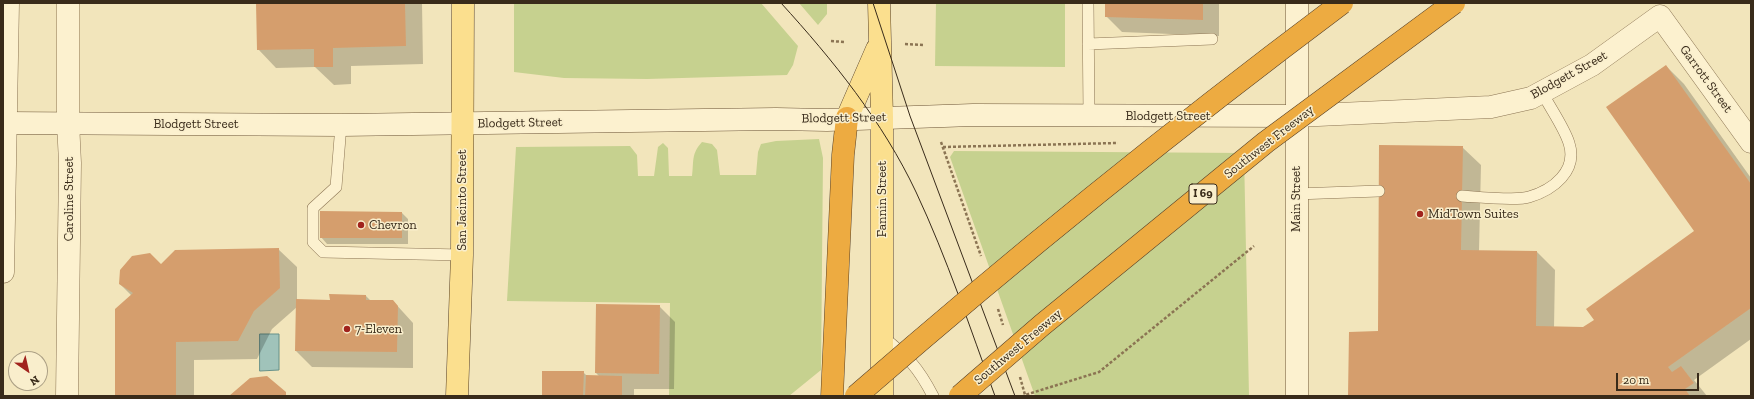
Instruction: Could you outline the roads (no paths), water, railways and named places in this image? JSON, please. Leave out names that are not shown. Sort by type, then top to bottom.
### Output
[{"type":"highway","points":[[856,396],[964,302],[1225,90],[1342,3]]},
{"type":"highway","name":"Southwest Freeway","points":[[960,396],[1042,325],[1266,142],[1454,3]]},
{"type":"highway","points":[[832,396],[842,162],[847,118]]},
{"type":"main road","name":"San Jacinto Street","points":[[457,396],[462,255],[463,3]]},
{"type":"main road","name":"Fannin Street","points":[[879,3],[882,117],[882,396]]},
{"type":"main road","points":[[847,118],[880,44]]},
{"type":"street","points":[[3,272],[4,123],[8,3]]},
{"type":"street","name":"Caroline Street","points":[[67,396],[70,163],[68,122],[68,3]]},
{"type":"street","name":"Main Street","points":[[1297,3],[1297,396]]},
{"type":"street","name":"Blodgett Street","points":[[4,123],[68,122],[104,124],[341,125],[776,119],[827,120],[882,117],[1089,115],[1296,116],[1491,107],[1531,98],[1592,65],[1660,16]]},
{"type":"street","name":"Garrott Street","points":[[1660,16],[1751,142]]},
{"type":"lane","points":[[1088,3],[1089,115]]},
{"type":"lane","points":[[1088,44],[1212,39]]},
{"type":"lane","points":[[1462,196],[1528,198],[1550,189],[1565,176],[1572,158],[1569,143],[1542,92]]},
{"type":"lane","points":[[341,125],[336,187],[313,208],[313,242],[324,252],[462,255]]},
{"type":"lane","points":[[1296,194],[1379,191]]},
{"type":"lane","points":[[883,337],[901,351],[920,372],[933,396]]},
{"type":"water","points":[[260,334],[279,334],[279,370],[260,371]]},
{"type":"tram line","points":[[781,3],[838,69],[856,93],[903,166],[938,242],[995,396]]},
{"type":"tram line","points":[[873,3],[910,116],[1015,396]]},
{"type":"place","name":"MidTown Suites","points":[[1420,214]]},
{"type":"place","name":"Chevron","points":[[361,225]]},
{"type":"place","name":"7-Eleven","points":[[347,329]]}]
